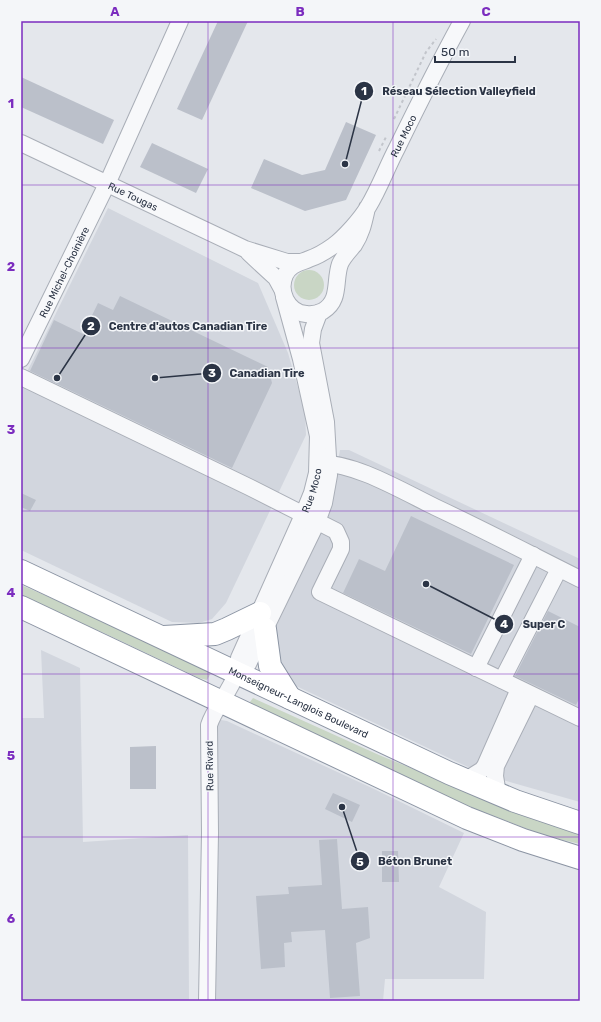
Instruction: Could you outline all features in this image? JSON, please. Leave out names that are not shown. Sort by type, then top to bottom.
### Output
[{"type":"highway","name":"Monseigneur-Langlois Boulevard","points":[[21,571],[290,699],[466,780],[498,794],[580,823]]},
{"type":"highway","points":[[21,607],[466,818],[523,840],[580,858]]},
{"type":"highway","points":[[162,637],[215,634],[227,629],[263,621],[270,666],[290,699]]},
{"type":"street","name":"Rue Michel-Choinière","points":[[21,359],[107,184],[180,21]]},
{"type":"street","name":"Rue Moco","points":[[323,463],[301,359],[283,293],[283,281],[286,273],[292,266],[333,246],[347,233],[367,208],[439,63],[462,21]]},
{"type":"street","name":"Rue Tougas","points":[[21,144],[245,249],[287,262],[303,261]]},
{"type":"street","name":"Rue Moco","points":[[222,703],[237,673],[239,658],[263,621],[310,518],[316,472],[323,463],[326,422],[311,343],[313,329],[319,313],[327,308],[336,295],[340,264],[361,232],[367,208]]},
{"type":"street","name":"Rue Tougas","points":[[245,249],[276,278],[283,293]]},
{"type":"street","points":[[303,261],[316,261],[324,264],[331,270],[337,286]]},
{"type":"street","points":[[283,293],[288,305],[295,310],[303,314],[319,313]]},
{"type":"street","points":[[21,377],[249,487],[336,531],[341,542],[341,548],[320,592],[580,718]]},
{"type":"street","points":[[323,463],[370,475],[580,579]]},
{"type":"street","points":[[476,668],[533,555]]},
{"type":"street","points":[[502,680],[559,568]]},
{"type":"street","points":[[466,780],[482,770],[485,766],[525,692]]},
{"type":"street","points":[[498,794],[495,776],[496,766],[525,692]]},
{"type":"street","name":"Rue Rivard","points":[[206,1001],[210,833],[209,730],[212,717],[222,703]]},
{"type":"path","points":[[394,119],[426,52],[437,39]]},
{"type":"path","points":[[377,157],[386,135]]},
{"type":"shaded area","points":[[108,208],[258,283],[288,353],[305,412],[306,435],[226,603],[212,619],[199,623],[172,622],[21,550],[21,384]]},
{"type":"shaded area","points":[[340,450],[349,450],[580,559],[580,802],[485,775],[279,678],[273,647],[276,627],[329,512]]},
{"type":"shaded area","points":[[41,650],[80,668],[83,842],[188,835],[189,1001],[21,1001],[21,718],[44,718]]},
{"type":"shaded area","points":[[221,720],[227,721],[372,788],[464,833],[439,887],[486,912],[484,979],[385,979],[383,1001],[199,1001],[216,722]]},
{"type":"green space","points":[[309,270],[320,274],[324,285],[320,296],[309,300],[298,296],[294,285],[298,274]]},
{"type":"green space","points":[[21,585],[116,626],[211,673],[207,680],[199,678],[104,633],[21,597]]},
{"type":"green space","points":[[253,698],[379,755],[450,784],[580,831],[580,844],[546,836],[441,796],[254,709],[250,702]]},
{"type":"building","points":[[218,21],[248,21],[202,120],[177,109]]},
{"type":"building","points":[[21,77],[114,120],[103,144],[21,107]]},
{"type":"building","points":[[346,122],[376,135],[346,200],[305,211],[251,188],[264,159],[302,175],[325,170]]},
{"type":"building","points":[[152,143],[208,169],[196,193],[140,167]]},
{"type":"building","points":[[120,296],[268,367],[272,383],[232,468],[30,371],[54,320],[83,334],[98,303],[113,310]]},
{"type":"building","points":[[21,493],[36,500],[30,511],[21,507]]},
{"type":"building","points":[[411,516],[514,565],[471,654],[343,593],[359,559],[385,571]]},
{"type":"building","points":[[548,611],[580,627],[580,697],[576,705],[515,676]]},
{"type":"building","points":[[156,746],[156,789],[130,789],[130,747]]},
{"type":"building","points":[[333,793],[360,805],[352,822],[325,809]]},
{"type":"building","points":[[337,839],[342,909],[368,907],[370,938],[356,943],[360,996],[330,998],[325,930],[291,932],[292,942],[284,943],[285,967],[261,969],[256,896],[289,894],[288,887],[322,885],[319,840]]},
{"type":"building","points":[[382,851],[398,851],[399,882],[382,882]]},
{"type":"place","name":"Réseau Sélection Valleyfield","points":[[345,164]]},
{"type":"place","name":"Centre d'autos Canadian Tire","points":[[57,378]]},
{"type":"place","name":"Canadian Tire","points":[[155,378]]},
{"type":"place","name":"Super C","points":[[426,584]]},
{"type":"place","name":"Béton Brunet","points":[[342,807]]}]
